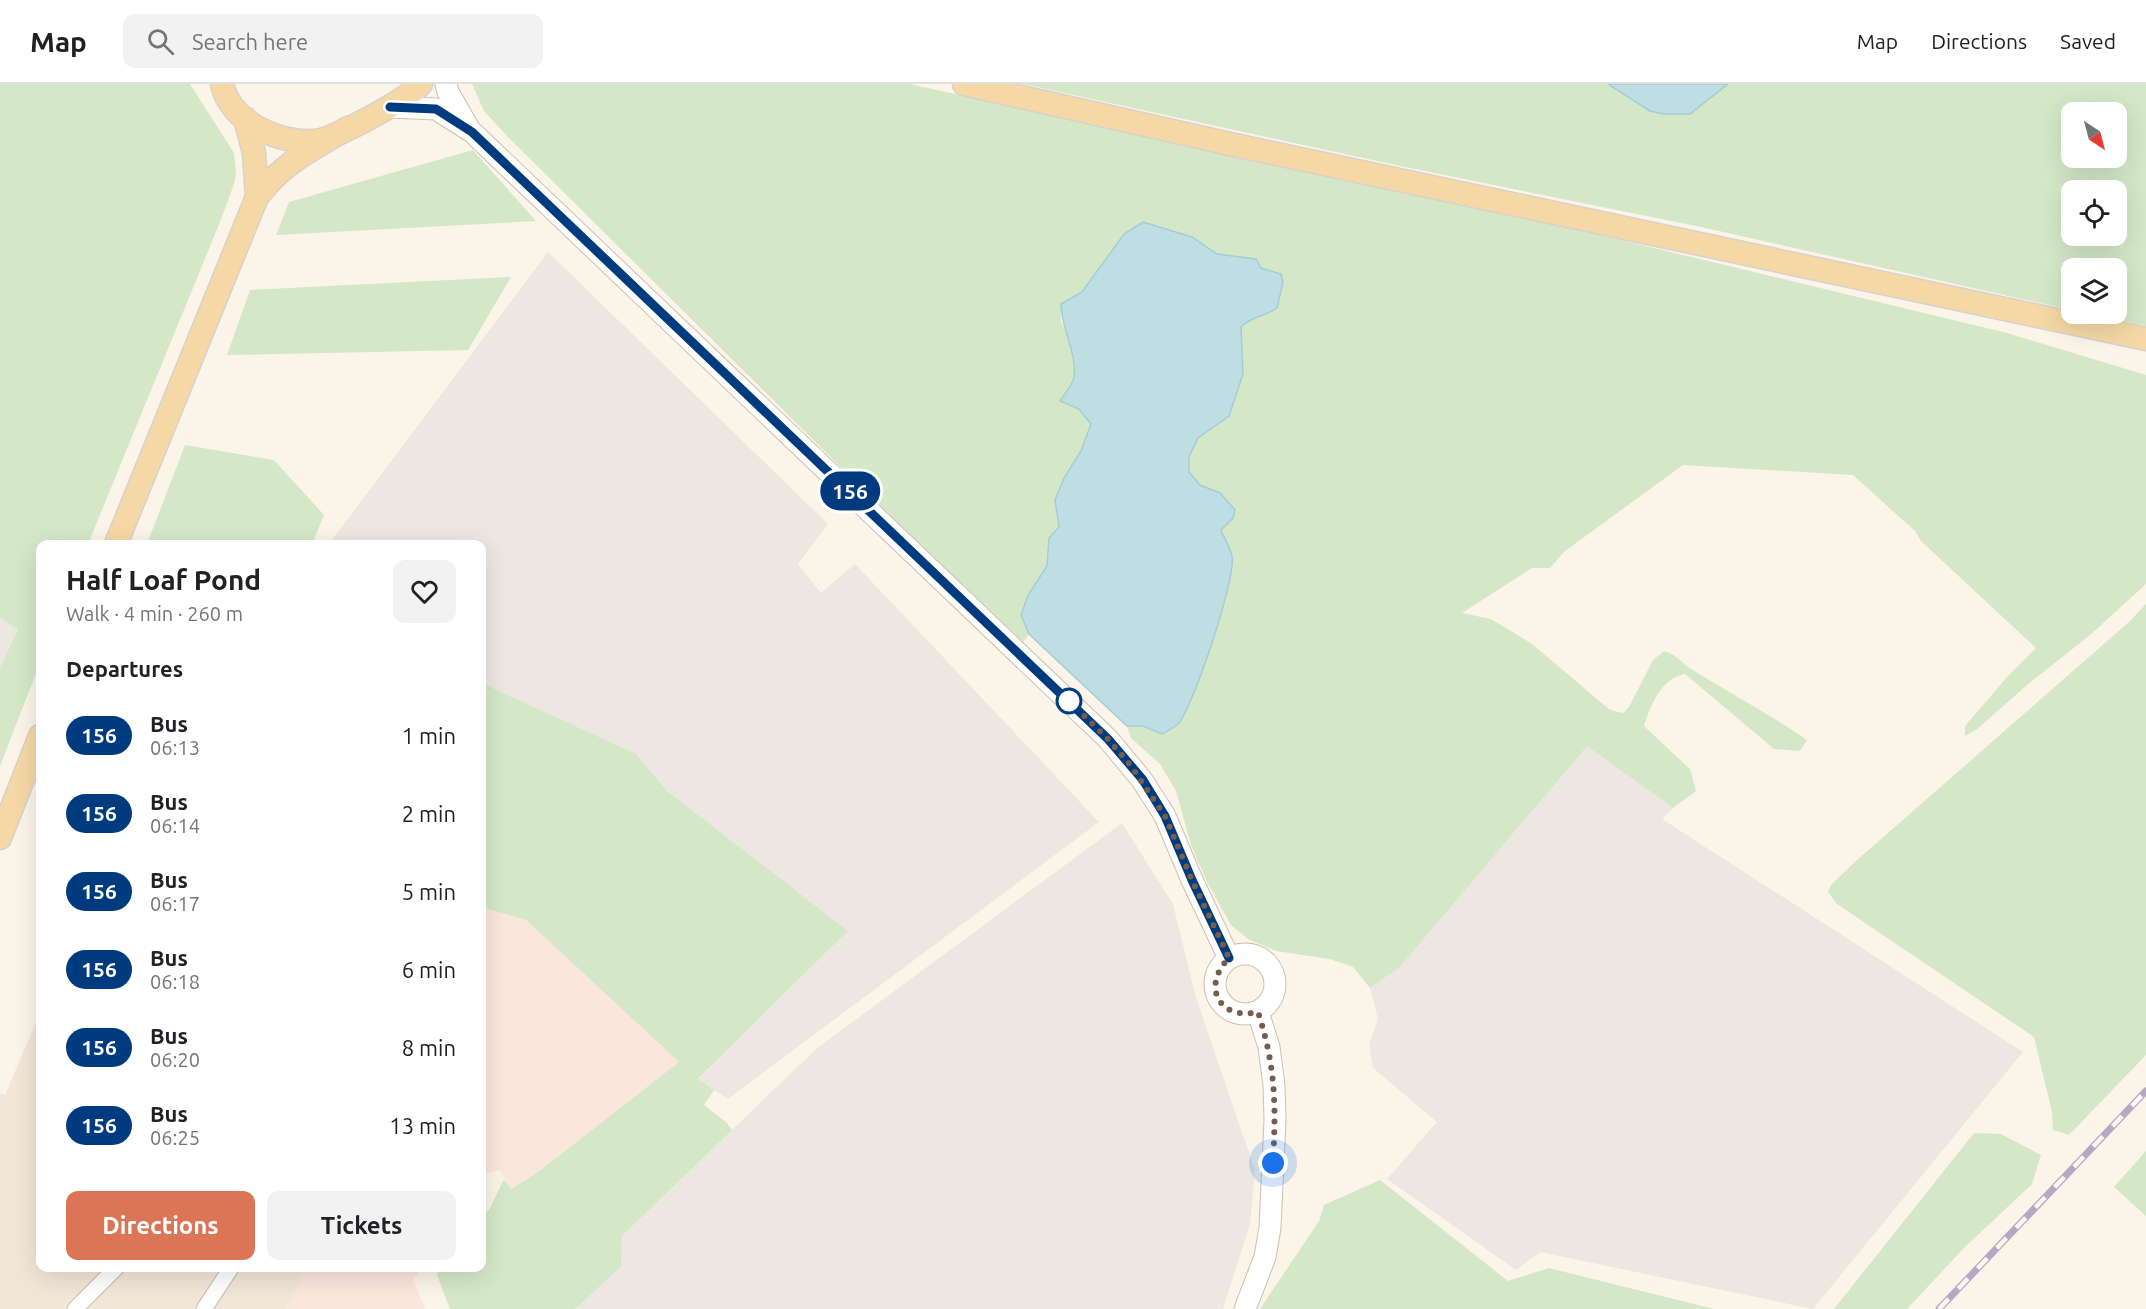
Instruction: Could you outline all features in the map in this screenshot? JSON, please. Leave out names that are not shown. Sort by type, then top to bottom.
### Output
[{"type":"main road","points":[[118,540],[257,197],[272,178],[291,161],[390,107],[412,93],[420,84]]},
{"type":"main road","points":[[446,84],[457,109],[472,132]]},
{"type":"main road","points":[[964,84],[1242,146],[2146,339]]},
{"type":"main road","points":[[222,85],[230,102],[245,118],[259,129],[287,139],[316,141],[348,128]]},
{"type":"main road","points":[[390,107],[436,109],[472,132],[1108,739],[1143,780],[1165,816],[1229,958]]},
{"type":"main road","points":[[245,118],[254,153],[257,197]]},
{"type":"main road","points":[[0,838],[36,746]]},
{"type":"main road","points":[[1239,954],[1259,957],[1275,973],[1275,993],[1268,1004],[1258,1012],[1245,1015],[1234,1013],[1220,1002],[1216,995],[1215,978],[1220,967],[1229,958],[1239,954]]},
{"type":"main road","points":[[1245,1309],[1265,1257],[1275,1120],[1275,1085],[1269,1047],[1258,1012]]},
{"type":"street","points":[[75,1309],[112,1272]]},
{"type":"street","points":[[204,1309],[228,1272]]},
{"type":"shaded area","points":[[548,252],[828,524],[798,564],[821,593],[855,564],[1099,822],[728,1099],[698,1080],[847,932],[667,791],[635,754],[486,685],[486,540],[332,540]]},
{"type":"shaded area","points":[[0,618],[18,628],[0,667]]},
{"type":"shaded area","points":[[1587,745],[1673,808],[1662,819],[2023,1052],[1813,1309],[1540,1252],[1516,1270],[1387,1179],[1437,1122],[1373,1068],[1369,1044],[1378,1019],[1370,988],[1400,967]]},
{"type":"shaded area","points":[[1122,823],[1173,904],[1196,998],[1255,1170],[1250,1224],[1223,1309],[575,1309],[621,1267],[622,1236],[816,1049]]},
{"type":"shaded area","points":[[486,908],[526,920],[679,1062],[538,1172],[511,1189],[500,1170],[486,1173]]},
{"type":"shaded area","points":[[36,1022],[36,1272],[306,1272],[285,1309],[0,1309],[0,1093],[5,1095]]},
{"type":"shaded area","points":[[306,1272],[419,1272],[413,1280],[425,1309],[285,1309]]},
{"type":"green space","points":[[0,84],[190,84],[234,153],[236,174],[234,184],[90,540],[36,540],[36,673],[0,766],[0,667],[18,629],[0,618]]},
{"type":"green space","points":[[472,84],[910,84],[1613,238],[2007,333],[2146,375],[2146,584],[2090,635],[2027,685],[1976,730],[1965,736],[1965,726],[2008,676],[2036,648],[1921,541],[1915,531],[1853,475],[1683,465],[1565,551],[1550,568],[1532,568],[1462,613],[1491,619],[1532,644],[1610,710],[1623,713],[1629,707],[1653,660],[1664,651],[1807,740],[1800,751],[1774,749],[1685,674],[1676,677],[1669,681],[1658,694],[1644,726],[1690,769],[1696,791],[1673,808],[1587,746],[1400,967],[1370,988],[1353,967],[1330,959],[1276,951],[1248,939],[1231,925],[1207,882],[1191,845],[1176,791],[1160,764],[1131,738],[1127,726],[1143,726],[1162,734],[1233,557],[1221,530],[1233,518],[1220,493],[1200,485],[1189,472],[1189,457],[1198,438],[1229,416],[1243,374],[1241,327],[1247,319],[1270,313],[1281,274],[1261,268],[1256,259],[1217,254],[1192,237],[1103,265],[1082,292],[1061,304],[1061,321],[1071,344],[1079,409],[1091,424],[1081,451],[1064,478],[1055,499],[1059,527],[1049,538],[1047,566],[1028,595],[1021,615],[1029,634],[1021,646],[508,137],[484,111]]},
{"type":"green space","points":[[1023,84],[2146,84],[2146,326],[2127,322],[2127,258],[2061,258],[2061,308],[1701,227],[1400,166]]},
{"type":"green space","points":[[473,150],[536,221],[276,235],[289,202]]},
{"type":"green space","points":[[511,277],[468,350],[227,355],[250,290]]},
{"type":"green space","points":[[185,445],[274,460],[324,515],[314,540],[149,540]]},
{"type":"green space","points":[[2146,604],[2146,1055],[2069,1135],[2053,1130],[2052,1112],[2034,1037],[1837,904],[1828,892],[1831,885],[1857,860],[2130,621]]},
{"type":"green space","points":[[486,685],[636,754],[667,791],[848,931],[698,1079],[714,1090],[704,1105],[727,1123],[732,1130],[622,1236],[621,1267],[575,1309],[450,1309],[438,1272],[486,1272],[486,1212],[504,1179],[511,1189],[538,1172],[679,1062],[526,920],[486,908]]},
{"type":"green space","points":[[1974,1133],[2001,1134],[2041,1155],[2032,1184],[1964,1248],[1907,1309],[1834,1309]]},
{"type":"green space","points":[[2146,1151],[2146,1216],[2114,1187]]},
{"type":"green space","points":[[1380,1180],[1508,1281],[1549,1268],[1714,1309],[1260,1309],[1319,1221],[1324,1205]]},
{"type":"water","points":[[1608,84],[1728,84],[1690,114],[1664,114],[1650,111]]},
{"type":"water","points":[[1143,222],[1192,237],[1217,254],[1256,259],[1261,268],[1281,274],[1283,282],[1277,308],[1241,327],[1243,374],[1229,416],[1198,438],[1189,457],[1189,472],[1200,485],[1220,493],[1235,510],[1233,518],[1221,530],[1232,556],[1232,568],[1212,642],[1185,713],[1178,724],[1162,734],[1143,726],[1127,726],[1029,634],[1021,615],[1028,595],[1047,566],[1049,538],[1059,527],[1055,500],[1064,478],[1081,451],[1091,424],[1079,409],[1060,401],[1074,377],[1073,358],[1063,322],[1061,304],[1082,292],[1124,234]]},
{"type":"railway","points":[[1939,1309],[2146,1091]]},
{"type":"bus line","name":"156","points":[[390,107],[436,109],[472,132],[1108,739],[1143,780],[1165,816],[1229,958]]},
{"type":"route","points":[[1069,701],[1108,739],[1143,780],[1165,816],[1229,958],[1220,967],[1215,978],[1216,995],[1220,1002],[1234,1013],[1245,1015],[1258,1012],[1269,1047],[1275,1085],[1273,1163]]}]
